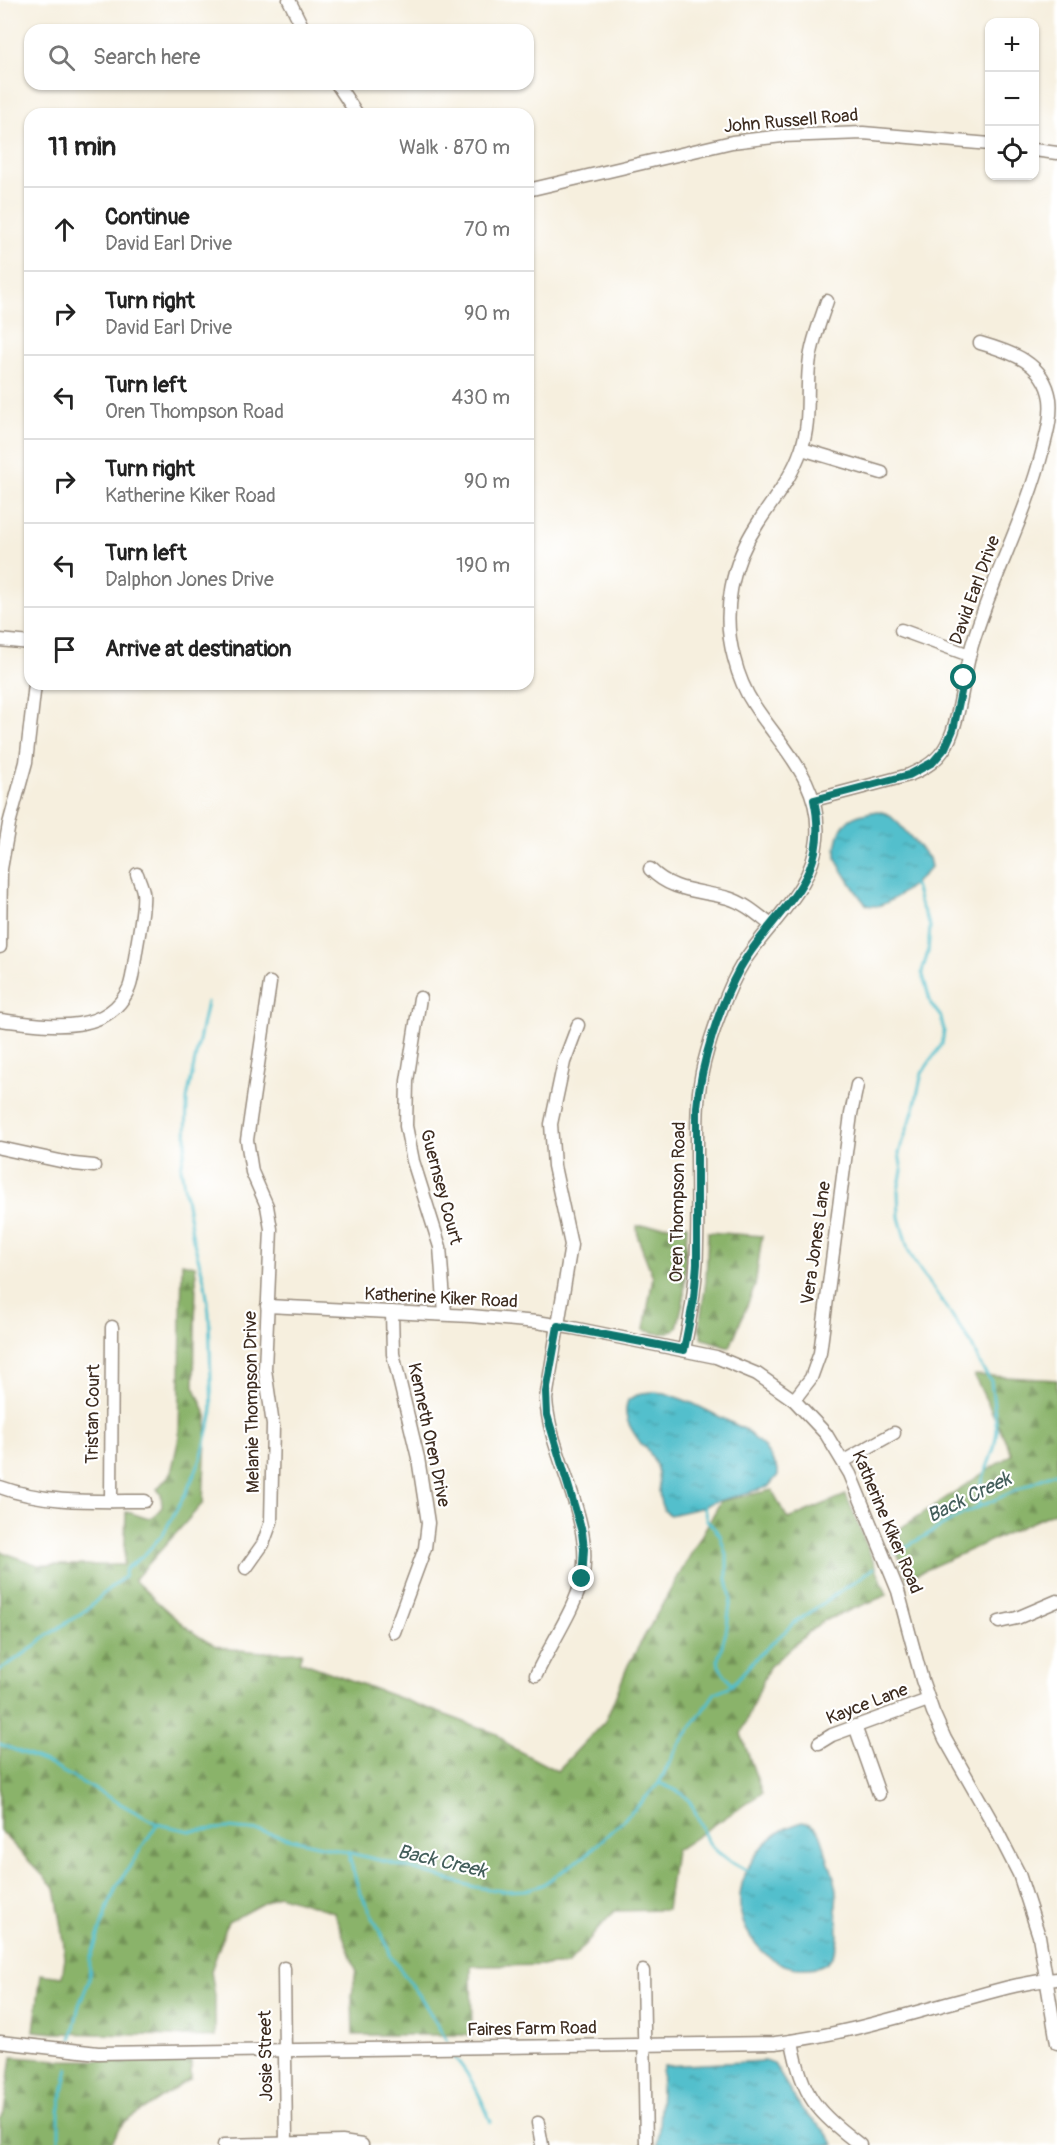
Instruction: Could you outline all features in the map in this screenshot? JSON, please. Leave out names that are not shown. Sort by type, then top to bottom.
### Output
[{"type":"street","points":[[289,0],[301,24]]},
{"type":"street","points":[[341,90],[353,108]]},
{"type":"street","name":"John Russell Road","points":[[534,188],[732,142],[782,136],[863,132],[985,144]]},
{"type":"street","points":[[1039,151],[1057,153]]},
{"type":"street","name":"Oren Thompson Road","points":[[684,1350],[694,1298],[697,1264],[697,1107],[704,1061],[731,986],[742,966],[798,892],[812,863],[818,831],[814,800],[799,767],[752,702],[745,688],[731,649],[728,616],[732,586],[740,556],[757,524],[795,465],[802,449],[807,426],[809,361],[827,301]]},
{"type":"street","name":"David Earl Drive","points":[[814,800],[909,775],[924,768],[937,759],[953,730],[969,655],[984,610],[1024,513],[1050,413],[1047,389],[1040,375],[1030,364],[1011,352],[980,342]]},
{"type":"street","points":[[802,449],[882,474]]},
{"type":"street","points":[[901,630],[969,655]]},
{"type":"street","points":[[0,640],[24,642]]},
{"type":"street","points":[[0,947],[1,869],[9,824],[26,762],[34,690]]},
{"type":"street","points":[[650,868],[659,878],[672,885],[729,898],[741,903],[771,925]]},
{"type":"street","points":[[0,1020],[32,1024],[81,1025],[99,1019],[117,1006],[129,988],[137,942],[143,894],[137,874]]},
{"type":"street","name":"Melanie Thompson Drive","points":[[246,1568],[263,1544],[271,1522],[274,1446],[265,1369],[271,1229],[269,1216],[252,1172],[248,1156],[247,1134],[270,983]]},
{"type":"street","name":"Guernsey Court","points":[[420,998],[407,1082],[406,1126],[413,1161],[440,1247],[445,1314]]},
{"type":"street","points":[[536,1675],[574,1601],[584,1566],[582,1532],[547,1415],[546,1392],[571,1245],[554,1166],[551,1124],[564,1062],[578,1025]]},
{"type":"street","name":"Vera Jones Lane","points":[[794,1400],[811,1378],[820,1353],[849,1125],[857,1084]]},
{"type":"street","points":[[0,1148],[94,1166]]},
{"type":"street","name":"Katherine Kiker Road","points":[[267,1306],[494,1317],[558,1326],[716,1356],[735,1363],[776,1386],[794,1400],[826,1434],[844,1461],[898,1591],[928,1700],[945,1739],[996,1827],[1018,1874],[1052,1979],[1057,2043]]},
{"type":"street","name":"Kenneth Oren Drive","points":[[392,1312],[393,1354],[418,1458],[428,1523],[425,1548],[394,1632]]},
{"type":"street","name":"Tristan Court","points":[[111,1501],[112,1327]]},
{"type":"street","points":[[844,1461],[894,1433]]},
{"type":"street","points":[[0,1487],[19,1494],[75,1501],[145,1501]]},
{"type":"street","points":[[999,1622],[1017,1618],[1057,1601]]},
{"type":"street","name":"Kayce Lane","points":[[819,1743],[832,1735],[928,1700]]},
{"type":"street","points":[[855,1726],[879,1794]]},
{"type":"street","name":"Josie Street","points":[[284,1968],[286,2143]]},
{"type":"street","points":[[643,1971],[646,2145]]},
{"type":"street","name":"Faires Farm Road","points":[[0,2042],[98,2053],[762,2044],[792,2041],[853,2029],[975,1995],[1052,1979]]},
{"type":"street","points":[[792,2041],[796,2068],[807,2094],[821,2114],[860,2145]]},
{"type":"street","points":[[538,2123],[542,2145]]},
{"type":"street","points":[[224,2145],[342,2142],[362,2145]]},
{"type":"green space","points":[[687,1225],[684,1298],[677,1328],[665,1333],[644,1330],[653,1277],[638,1238],[637,1226]]},
{"type":"green space","points":[[708,1232],[762,1236],[755,1286],[730,1347],[703,1339],[699,1328],[706,1281]]},
{"type":"green space","points":[[182,1263],[195,1266],[196,1277],[194,1386],[207,1416],[203,1503],[134,1580],[183,1625],[214,1645],[244,1651],[302,1652],[299,1661],[497,1734],[511,1747],[557,1771],[606,1720],[628,1665],[721,1501],[772,1490],[788,1519],[846,1495],[887,1595],[821,1622],[769,1667],[741,1734],[762,1793],[675,1851],[667,1910],[614,1911],[567,1965],[471,1966],[472,2035],[353,2035],[352,1995],[356,1970],[334,1912],[278,1895],[228,1922],[211,1971],[215,1996],[215,2037],[34,2031],[41,1974],[62,1977],[65,1958],[55,1888],[0,1831],[0,1551],[38,1565],[124,1565],[126,1512],[148,1518],[162,1507],[161,1494],[157,1489],[171,1473],[179,1438]]},
{"type":"green space","points":[[974,1375],[1057,1380],[1057,1511],[907,1578],[890,1535],[1012,1454]]},
{"type":"green space","points":[[12,2057],[59,2060],[191,2061],[191,2078],[123,2123],[110,2145],[0,2145],[0,2120],[4,2113]]},
{"type":"water","points":[[878,811],[888,814],[899,824],[929,858],[931,867],[896,897],[880,905],[871,906],[863,901],[837,861],[836,848],[840,833],[847,822],[860,815]]},
{"type":"water","points":[[641,1393],[665,1393],[692,1403],[744,1429],[764,1447],[778,1469],[778,1475],[768,1487],[670,1515],[660,1501],[655,1463],[646,1447],[631,1429],[626,1413],[628,1400]]},
{"type":"water","points":[[802,1822],[818,1830],[822,1839],[837,1891],[838,1938],[835,1951],[826,1963],[807,1968],[796,1968],[783,1965],[760,1949],[746,1930],[741,1914],[740,1899],[742,1883],[757,1854],[781,1831]]},
{"type":"water","points":[[765,2061],[774,2064],[800,2107],[824,2130],[835,2145],[658,2145],[664,2066]]},
{"type":"waterway","points":[[910,881],[916,888],[930,926],[928,952],[922,972],[931,1004],[941,1017],[944,1031],[942,1044],[922,1073],[914,1109],[899,1153],[902,1171],[898,1190],[899,1217],[908,1249],[914,1261],[971,1343],[982,1368],[991,1381],[997,1431],[994,1448],[980,1487],[979,1506]]},
{"type":"waterway","points":[[0,1670],[89,1608],[124,1577],[126,1569],[145,1554],[163,1534],[187,1491],[201,1459],[212,1415],[209,1313],[181,1168],[186,1144],[187,1099],[207,1002]]},
{"type":"waterway","name":"Back Creek","points":[[895,1553],[963,1514],[1057,1472]]},
{"type":"waterway","points":[[703,1505],[707,1520],[720,1535],[727,1558],[727,1579],[731,1598],[726,1632],[718,1659],[719,1666],[732,1685]]},
{"type":"waterway","name":"Back Creek","points":[[0,1744],[45,1762],[157,1824],[190,1831],[228,1828],[259,1831],[391,1863],[475,1887],[502,1891],[525,1890],[542,1885],[586,1855],[637,1807],[659,1783],[678,1746],[715,1693],[732,1685],[756,1658],[793,1624],[874,1568]]},
{"type":"waterway","points":[[659,1783],[678,1791],[688,1799],[706,1838],[715,1850],[748,1871]]},
{"type":"waterway","points":[[72,2038],[79,2005],[89,1981],[90,1960],[106,1912],[117,1886],[157,1824]]},
{"type":"waterway","points":[[348,1853],[359,1890],[391,1957],[420,1996],[447,2041]]},
{"type":"waterway","points":[[454,2057],[471,2080],[491,2122]]},
{"type":"waterway","points":[[59,2145],[59,2112],[68,2068]]},
{"type":"route","points":[[582,1579],[584,1549],[582,1532],[547,1415],[546,1392],[558,1326],[684,1350],[694,1298],[697,1264],[699,1084],[704,1061],[731,986],[754,947],[798,892],[810,871],[815,855],[818,824],[814,800],[909,775],[937,759],[953,730],[964,678]]}]
